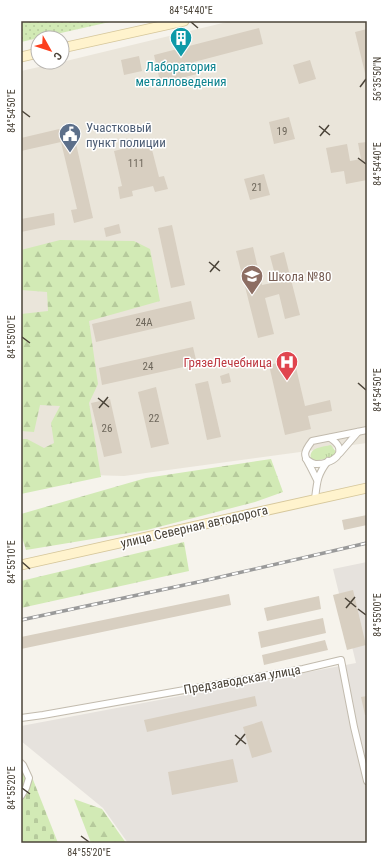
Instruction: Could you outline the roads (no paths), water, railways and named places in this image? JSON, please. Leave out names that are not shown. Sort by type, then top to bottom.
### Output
[{"type":"main road","points":[[70,46],[184,21]]},
{"type":"main road","name":"улица Северная автодорога","points":[[21,565],[367,488]]},
{"type":"street","points":[[317,480],[305,458],[306,450],[312,442],[367,430]]},
{"type":"street","points":[[305,458],[314,464],[334,459],[358,432]]},
{"type":"street","points":[[330,438],[339,445],[339,454]]},
{"type":"street","points":[[315,499],[317,480],[320,471],[328,461]]},
{"type":"street","name":"Предзаводская улица","points":[[21,718],[303,669],[341,660],[354,727],[367,781]]},
{"type":"street","points":[[21,763],[29,778],[26,788],[21,796]]},
{"type":"railway","points":[[21,620],[203,581],[367,543]]},
{"type":"place","name":"Лаборатория металловедения","points":[[181,58]]},
{"type":"place","name":"Участковый пункт полиции","points":[[70,154]]},
{"type":"place","name":"Школа №80","points":[[252,296]]},
{"type":"place","name":"ГрязеЛечебница","points":[[287,382]]}]
